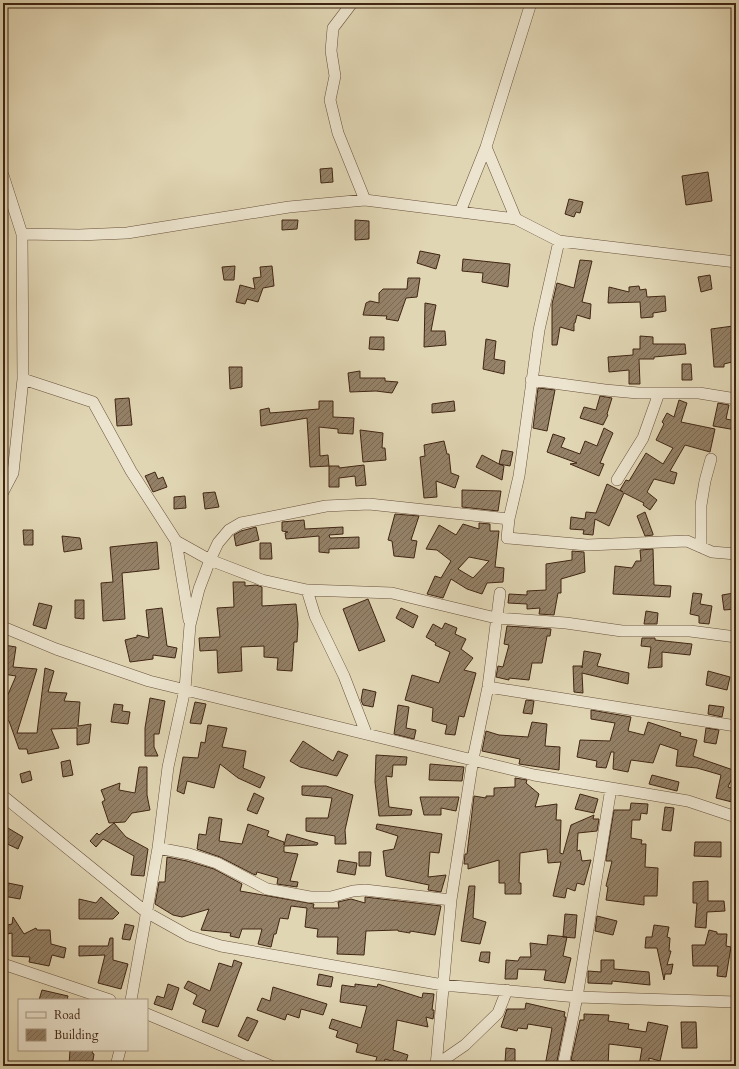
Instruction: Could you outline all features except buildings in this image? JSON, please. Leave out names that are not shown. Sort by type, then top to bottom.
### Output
[{"type":"street","points":[[352,3],[333,28],[331,50],[334,76],[330,100],[338,133],[365,200]]},
{"type":"street","points":[[460,212],[486,147],[531,3]]},
{"type":"street","points":[[486,147],[516,218]]},
{"type":"street","points":[[3,175],[22,234],[23,379],[13,473],[3,492]]},
{"type":"street","points":[[22,234],[79,235],[127,233],[289,207],[365,200],[516,218],[559,241],[736,262]]},
{"type":"street","points":[[559,241],[545,296],[531,380],[519,476],[509,519],[507,538],[588,545],[688,541],[712,552],[736,554]]},
{"type":"street","points":[[23,379],[93,402],[131,471],[176,541],[190,625]]},
{"type":"street","points":[[531,380],[605,390],[699,393],[736,399]]},
{"type":"street","points":[[617,480],[643,438],[659,392]]},
{"type":"street","points":[[701,547],[701,505],[711,459]]},
{"type":"street","points":[[131,999],[158,848],[168,767],[185,689],[190,625],[199,589],[210,560],[218,544],[228,530],[241,523],[326,506],[369,504],[509,519]]},
{"type":"street","points":[[176,541],[210,560],[262,580],[307,590],[392,593],[496,618],[566,623],[622,631],[690,631],[736,637]]},
{"type":"street","points":[[307,590],[315,616],[344,676],[366,733]]},
{"type":"street","points":[[436,1066],[451,900],[473,759],[488,687],[500,593]]},
{"type":"street","points":[[3,627],[56,649],[149,681],[534,775],[688,801],[736,817]]},
{"type":"street","points":[[488,687],[736,726]]},
{"type":"street","points":[[563,1066],[577,997],[611,788]]},
{"type":"street","points":[[3,796],[146,912],[189,936],[221,946],[443,986],[507,990],[577,997],[736,1002]]},
{"type":"street","points":[[158,848],[189,854],[217,862],[268,889],[292,894],[331,897],[353,891],[365,890],[451,900]]},
{"type":"street","points":[[3,964],[107,999]]},
{"type":"street","points":[[436,1066],[465,1045],[498,1013],[507,990]]},
{"type":"street","points":[[148,1014],[271,1066]]},
{"type":"street","points":[[116,1066],[120,1051]]}]
